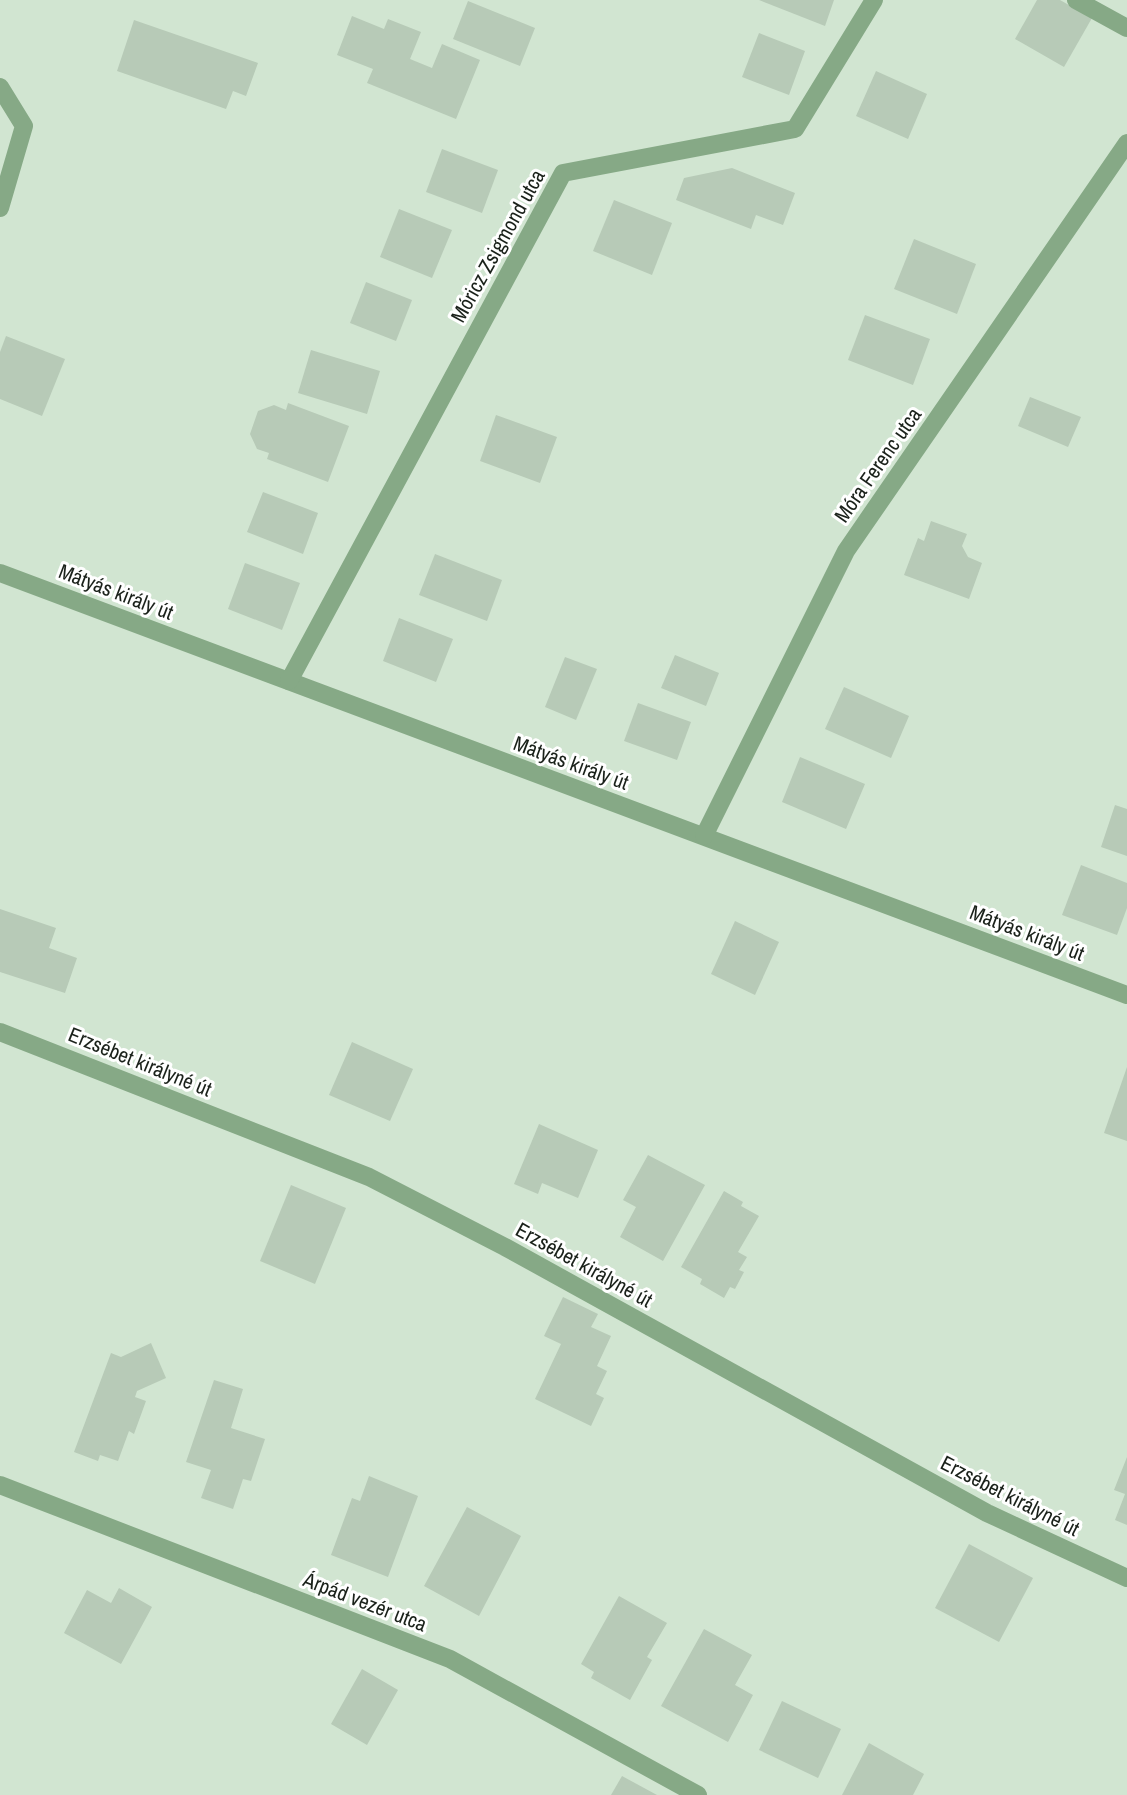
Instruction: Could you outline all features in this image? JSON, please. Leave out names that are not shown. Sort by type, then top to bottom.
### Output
[{"type":"street","name":"Móricz Zsigmond utca","points":[[290,681],[563,173],[795,129],[874,0]]},
{"type":"street","points":[[1076,0],[1127,28]]},
{"type":"street","points":[[0,87],[24,126],[0,208]]},
{"type":"street","name":"Móra Ferenc utca","points":[[704,836],[846,550],[1127,143]]},
{"type":"street","name":"Mátyás király út","points":[[0,573],[1127,995]]},
{"type":"street","name":"Erzsébet királyné út","points":[[0,1032],[369,1177],[516,1253],[987,1513],[1127,1578]]},
{"type":"street","name":"Árpád vezér utca","points":[[0,1485],[450,1659],[698,1795]]},
{"type":"building","points":[[759,0],[834,0],[825,26]]},
{"type":"building","points":[[1037,0],[1060,0],[1092,18],[1064,67],[1015,39]]},
{"type":"building","points":[[468,1],[535,28],[520,66],[453,39]]},
{"type":"building","points":[[352,16],[384,29],[388,19],[421,32],[410,59],[432,68],[442,44],[480,60],[456,119],[367,83],[373,69],[337,55]]},
{"type":"building","points":[[134,20],[258,63],[246,96],[233,91],[226,109],[117,71]]},
{"type":"building","points":[[759,33],[805,51],[789,95],[742,77]]},
{"type":"building","points":[[876,71],[927,94],[908,139],[856,116]]},
{"type":"building","points":[[442,149],[498,170],[482,213],[426,192]]},
{"type":"building","points":[[732,168],[795,193],[783,225],[756,215],[751,229],[676,200],[684,178]]},
{"type":"building","points":[[614,200],[672,223],[652,275],[593,251]]},
{"type":"building","points":[[399,209],[452,230],[432,278],[380,257]]},
{"type":"building","points":[[914,239],[976,264],[957,314],[894,289]]},
{"type":"building","points":[[366,282],[412,300],[396,341],[350,323]]},
{"type":"building","points":[[865,315],[930,339],[913,385],[848,360]]},
{"type":"building","points":[[6,336],[65,359],[42,416],[0,399],[0,352]]},
{"type":"building","points":[[311,350],[380,371],[367,414],[298,393]]},
{"type":"building","points":[[1030,397],[1081,417],[1068,447],[1018,426]]},
{"type":"building","points":[[288,403],[349,426],[328,482],[267,459],[269,453],[257,449],[250,434],[258,411],[274,405],[286,410]]},
{"type":"building","points":[[496,415],[557,437],[540,483],[480,461]]},
{"type":"building","points":[[263,492],[318,513],[303,554],[247,532]]},
{"type":"building","points":[[931,521],[967,534],[962,546],[968,557],[982,563],[969,599],[904,575],[918,538],[924,541]]},
{"type":"building","points":[[435,554],[502,580],[487,621],[419,595]]},
{"type":"building","points":[[245,563],[300,583],[282,630],[228,609]]},
{"type":"building","points":[[399,618],[453,639],[436,682],[383,661]]},
{"type":"building","points":[[675,655],[719,673],[706,706],[661,688]]},
{"type":"building","points":[[565,657],[597,669],[576,720],[545,707]]},
{"type":"building","points":[[844,687],[909,716],[891,758],[825,729]]},
{"type":"building","points":[[638,703],[691,722],[677,760],[624,741]]},
{"type":"building","points":[[800,757],[865,784],[846,829],[782,802]]},
{"type":"building","points":[[1115,805],[1127,809],[1127,856],[1101,847]]},
{"type":"building","points":[[1081,865],[1127,883],[1127,908],[1117,935],[1062,915]]},
{"type":"building","points":[[0,909],[56,928],[49,948],[77,958],[65,993],[0,972]]},
{"type":"building","points":[[735,921],[779,942],[755,995],[711,974]]},
{"type":"building","points":[[352,1042],[413,1069],[390,1121],[329,1095]]},
{"type":"building","points":[[1127,1067],[1127,1141],[1104,1133]]},
{"type":"building","points":[[539,1124],[598,1150],[578,1198],[542,1183],[538,1194],[514,1184]]},
{"type":"building","points":[[648,1155],[705,1185],[663,1261],[620,1237],[636,1207],[623,1200]]},
{"type":"building","points":[[291,1185],[346,1208],[315,1284],[260,1261]]},
{"type":"building","points":[[724,1191],[743,1202],[741,1206],[759,1216],[738,1252],[747,1257],[739,1270],[744,1272],[735,1289],[730,1287],[724,1298],[700,1284],[702,1279],[681,1267]]},
{"type":"building","points":[[563,1297],[598,1314],[591,1327],[611,1336],[597,1366],[607,1371],[596,1394],[604,1398],[591,1426],[535,1399],[561,1344],[544,1336]]},
{"type":"building","points":[[151,1343],[166,1378],[137,1391],[135,1397],[146,1401],[134,1434],[129,1431],[118,1461],[100,1455],[98,1461],[74,1452],[111,1353],[121,1357]]},
{"type":"building","points":[[214,1380],[243,1389],[231,1428],[265,1439],[251,1481],[243,1479],[233,1509],[201,1498],[211,1470],[186,1462]]},
{"type":"building","points":[[1127,1457],[1127,1525],[1115,1520],[1125,1494],[1114,1490]]},
{"type":"building","points":[[369,1476],[418,1496],[388,1577],[331,1555],[352,1498],[360,1501]]},
{"type":"building","points":[[467,1507],[521,1536],[479,1616],[424,1586]]},
{"type":"building","points":[[969,1544],[1033,1578],[999,1642],[935,1608]]},
{"type":"building","points":[[119,1588],[152,1607],[121,1664],[64,1633],[87,1590],[111,1603]]},
{"type":"building","points":[[619,1596],[667,1623],[647,1657],[652,1660],[630,1700],[591,1678],[594,1672],[581,1664]]},
{"type":"building","points":[[704,1629],[752,1655],[735,1685],[753,1695],[728,1742],[661,1706]]},
{"type":"building","points":[[362,1669],[398,1690],[367,1745],[331,1724]]},
{"type":"building","points":[[782,1701],[841,1729],[818,1778],[759,1750]]},
{"type":"building","points":[[869,1743],[924,1774],[913,1795],[842,1795]]},
{"type":"building","points":[[622,1776],[657,1795],[611,1795]]}]
